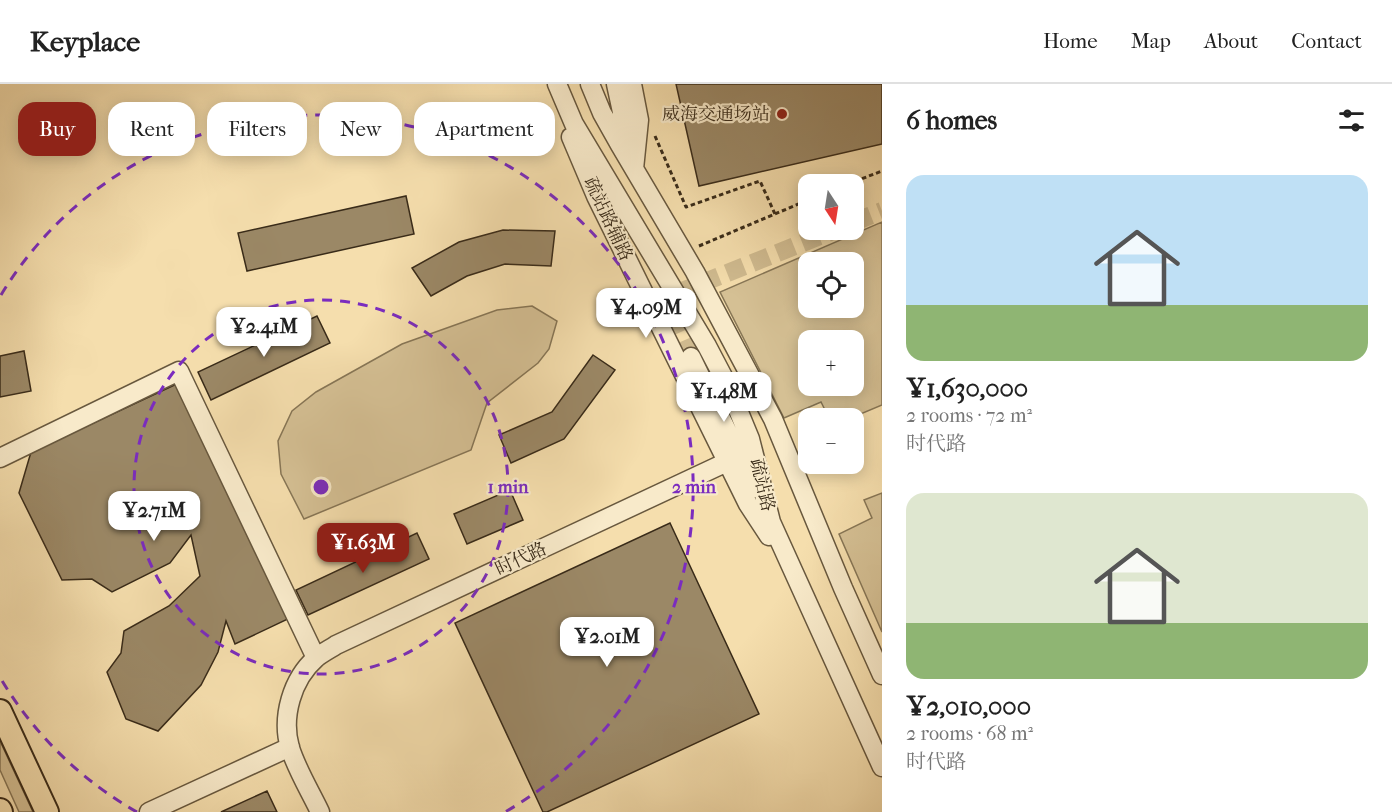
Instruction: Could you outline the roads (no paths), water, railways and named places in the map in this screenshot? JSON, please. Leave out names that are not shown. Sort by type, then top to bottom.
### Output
[{"type":"main road","points":[[0,711],[47,812]]},
{"type":"street","name":"疏站路辅路","points":[[556,84],[560,112],[596,196],[748,504],[792,571]]},
{"type":"street","name":"疏站路","points":[[556,84],[574,124],[707,346],[729,388],[750,439],[771,522],[882,767]]},
{"type":"street","name":"疏站路","points":[[590,84],[602,113],[684,252],[773,420],[882,675]]},
{"type":"street","points":[[616,84],[622,112],[620,145]]},
{"type":"street","points":[[632,84],[639,120],[634,169]]},
{"type":"street","points":[[691,357],[771,522]]},
{"type":"street","points":[[0,458],[179,371],[316,658],[299,680],[287,711],[286,726],[290,747],[320,812]]},
{"type":"street","name":"时代路","points":[[316,658],[336,645],[727,462]]},
{"type":"street","points":[[149,812],[290,747]]},
{"type":"tunnel","points":[[864,218],[882,211]]},
{"type":"tunnel","points":[[691,357],[662,299],[810,240]]},
{"type":"place","name":"威海交通场站","points":[[782,114]]}]
